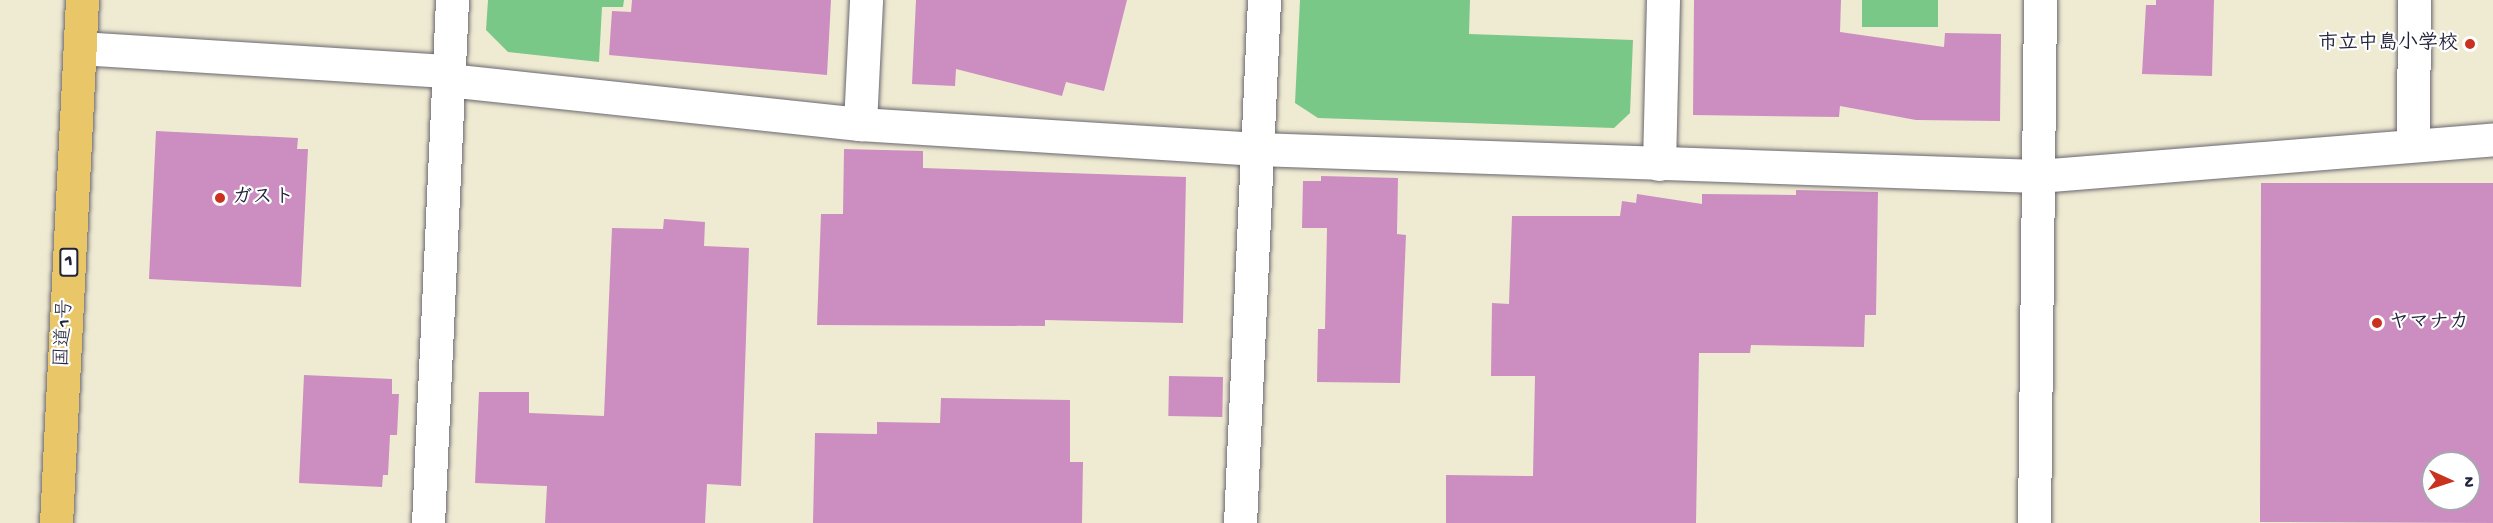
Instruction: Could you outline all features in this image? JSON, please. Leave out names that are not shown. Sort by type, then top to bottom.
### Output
[{"type":"highway","name":"国道1号","points":[[56,523],[82,0]]},
{"type":"street","points":[[428,523],[452,0]]},
{"type":"street","points":[[860,124],[866,0]]},
{"type":"street","points":[[1240,523],[1264,0]]},
{"type":"street","points":[[1659,164],[1662,0]]},
{"type":"street","points":[[2034,523],[2040,0]]},
{"type":"street","points":[[2413,144],[2414,0]]},
{"type":"street","points":[[80,48],[449,75],[860,124],[1257,149],[2038,176],[2493,139]]},
{"type":"green space","points":[[488,0],[624,0],[623,7],[602,7],[599,62],[508,52],[486,30]]},
{"type":"green space","points":[[1300,0],[1470,0],[1469,34],[1633,40],[1630,113],[1614,128],[1318,118],[1295,103]]},
{"type":"green space","points":[[1862,0],[1938,0],[1938,27],[1862,27]]},
{"type":"building","points":[[632,0],[831,0],[827,75],[609,55],[612,11],[631,12]]},
{"type":"building","points":[[916,0],[1127,0],[1104,91],[1066,82],[1062,96],[956,69],[955,86],[912,84]]},
{"type":"building","points":[[1694,0],[1841,0],[1840,32],[1944,47],[1945,33],[2001,34],[2000,121],[1916,120],[1840,106],[1839,117],[1693,115]]},
{"type":"building","points":[[2156,0],[2214,0],[2212,76],[2142,74],[2146,5],[2156,5]]},
{"type":"building","points":[[156,131],[298,138],[297,149],[308,149],[301,287],[149,279]]},
{"type":"building","points":[[844,149],[923,151],[923,168],[1186,177],[1183,323],[1045,320],[1045,326],[817,325],[821,214],[843,214]]},
{"type":"building","points":[[1321,176],[1398,178],[1397,234],[1406,235],[1400,383],[1317,382],[1318,329],[1325,329],[1327,228],[1302,228],[1303,181],[1321,181]]},
{"type":"building","name":"ヤマナカ","points":[[2261,183],[2493,183],[2493,523],[2260,522]]},
{"type":"building","points":[[1796,190],[1878,192],[1876,315],[1865,315],[1864,347],[1751,345],[1750,353],[1699,353],[1696,523],[1446,523],[1446,475],[1533,476],[1535,376],[1491,376],[1492,303],[1509,304],[1512,216],[1620,216],[1622,201],[1636,203],[1637,194],[1702,204],[1702,194],[1796,195]]},
{"type":"building","points":[[664,219],[705,222],[704,246],[749,248],[741,486],[707,484],[705,523],[545,523],[547,486],[475,483],[479,392],[529,392],[529,413],[604,416],[612,228],[663,229]]},
{"type":"building","points":[[304,375],[392,379],[392,394],[399,394],[397,435],[390,435],[388,475],[383,475],[382,487],[299,483]]},
{"type":"building","points":[[1169,376],[1223,377],[1222,417],[1168,416]]},
{"type":"building","points":[[941,398],[1070,400],[1070,462],[1083,462],[1082,523],[813,523],[815,433],[877,434],[877,422],[940,423]]},
{"type":"place","name":"市立中島小学校","points":[[2470,44]]},
{"type":"place","name":"ガスト","points":[[220,198]]},
{"type":"place","name":"ヤマナカ","points":[[2377,323]]}]
